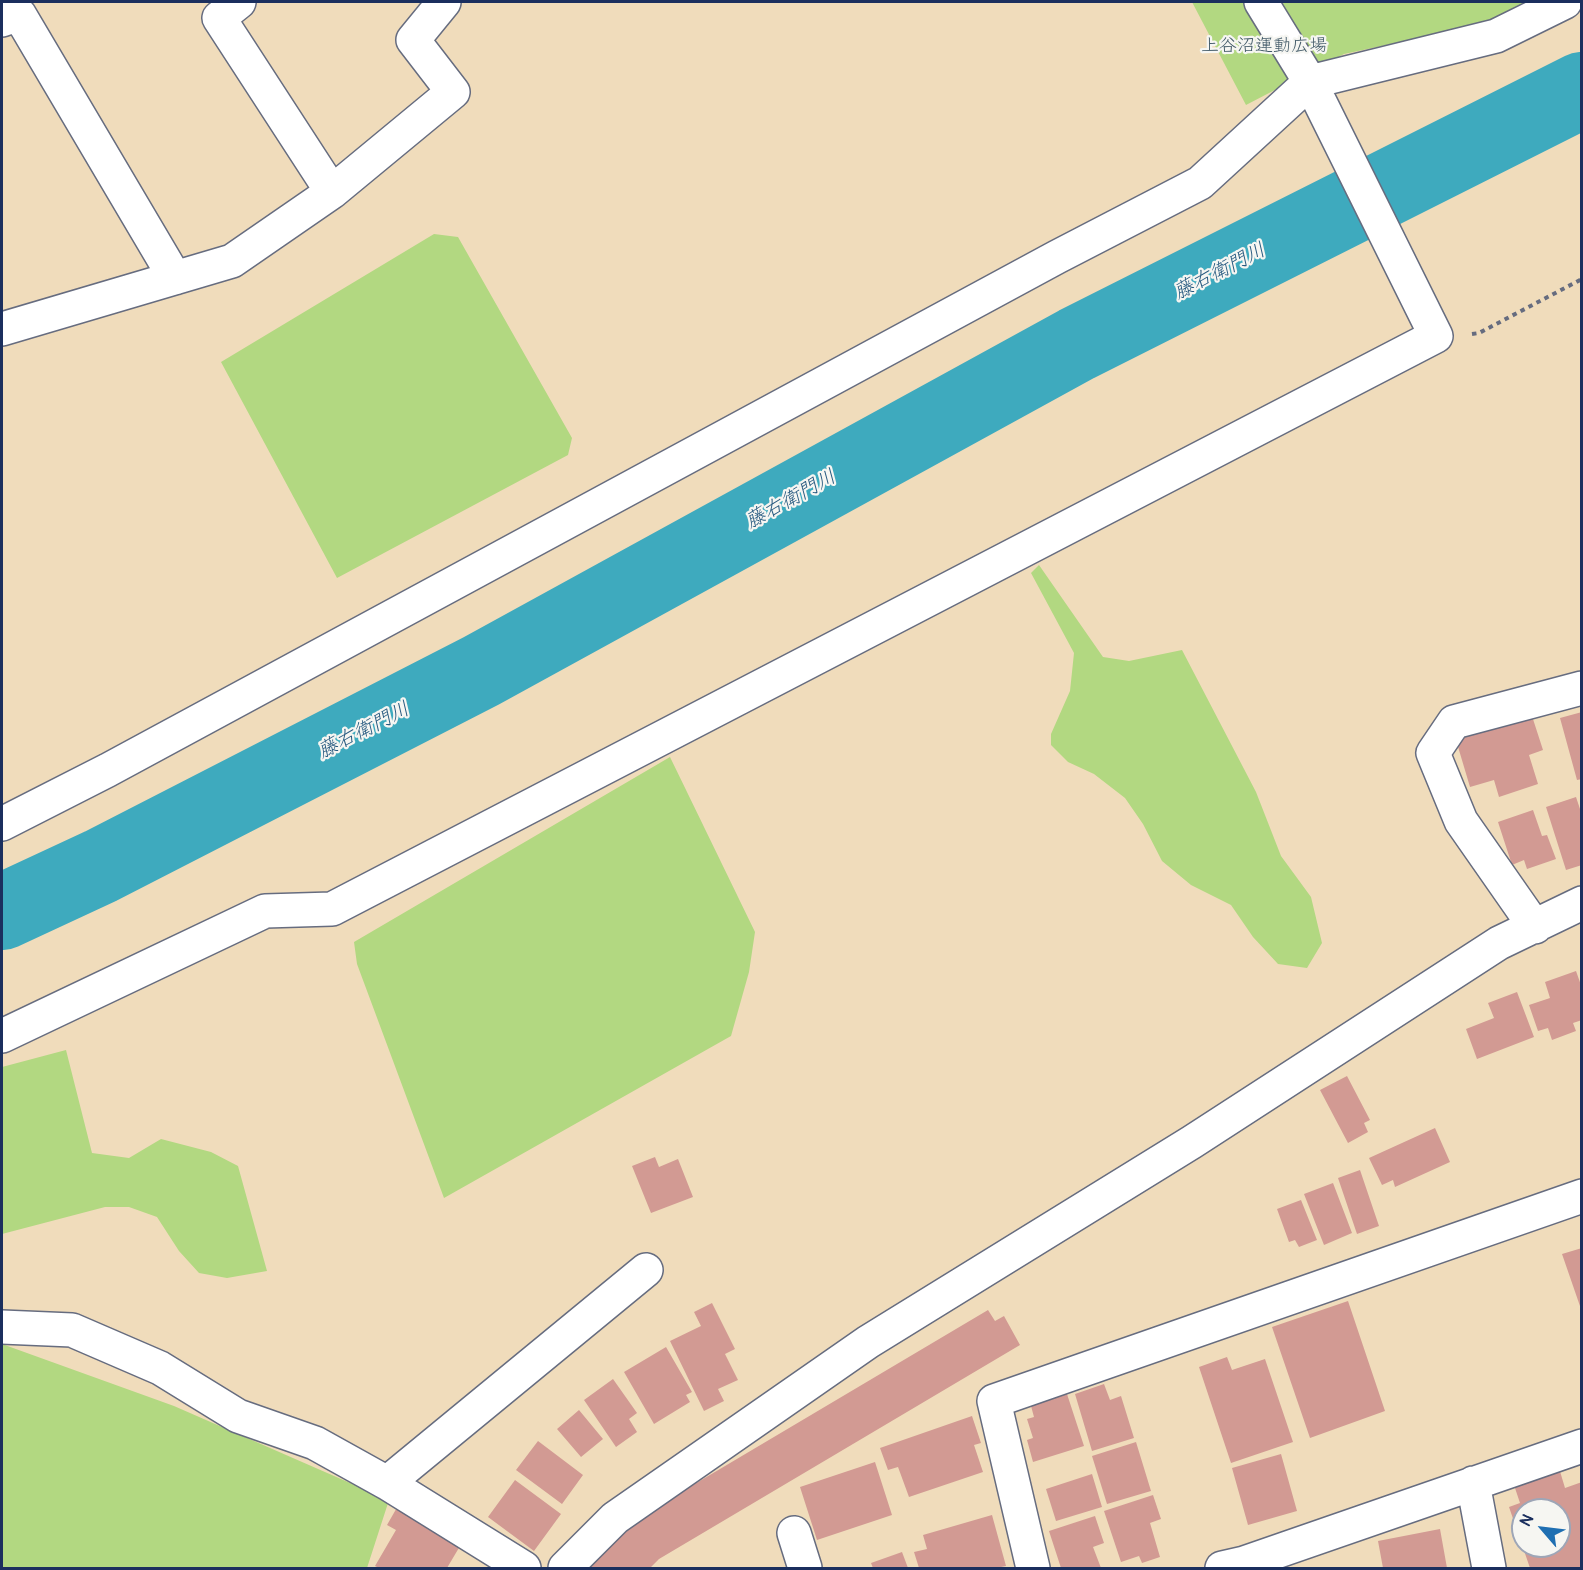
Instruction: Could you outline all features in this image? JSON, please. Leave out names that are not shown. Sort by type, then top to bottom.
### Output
[{"type":"street","points":[[239,2],[219,18],[333,192]]},
{"type":"street","points":[[2,329],[232,261],[333,192],[453,92],[413,40],[444,2]]},
{"type":"street","points":[[2,1036],[266,911],[332,909],[1436,336],[1310,82],[1261,2]]},
{"type":"street","points":[[2,824],[108,770],[1057,257],[1200,183],[1310,82],[1496,36],[1565,2]]},
{"type":"street","points":[[2,20],[19,14],[175,278]]},
{"type":"street","points":[[1535,927],[1461,821],[1433,753],[1454,722],[1581,688]]},
{"type":"street","points":[[565,1569],[615,1518],[868,1342],[1192,1142],[1499,943],[1581,903]]},
{"type":"street","points":[[1033,1569],[994,1401],[1581,1196]]},
{"type":"street","points":[[387,1483],[646,1270]]},
{"type":"street","points":[[2,1327],[72,1330],[160,1368],[238,1416],[315,1443],[387,1483],[524,1569]]},
{"type":"street","points":[[1222,1569],[1581,1446]]},
{"type":"street","points":[[1473,1484],[1489,1569]]},
{"type":"street","points":[[794,1533],[805,1569]]},
{"type":"path","points":[[1436,336],[1479,333],[1581,279]]},
{"type":"green space","name":"上谷沼運動広場","points":[[1192,2],[1531,2],[1490,23],[1344,54],[1246,105]]},
{"type":"green space","points":[[434,234],[458,237],[572,438],[568,455],[337,578],[221,362]]},
{"type":"green space","points":[[1039,565],[1103,657],[1129,661],[1182,650],[1256,792],[1281,856],[1311,897],[1322,943],[1307,968],[1278,964],[1253,937],[1231,905],[1191,885],[1162,861],[1143,824],[1125,798],[1094,774],[1068,762],[1051,745],[1051,734],[1070,691],[1074,653],[1031,573]]},
{"type":"green space","points":[[670,757],[755,932],[749,972],[731,1036],[444,1198],[357,964],[354,942]]},
{"type":"green space","points":[[66,1050],[92,1153],[129,1158],[161,1139],[211,1152],[238,1166],[267,1271],[227,1278],[199,1273],[179,1251],[157,1217],[129,1207],[105,1207],[2,1234],[2,1067]]},
{"type":"green space","points":[[2,1344],[174,1406],[389,1500],[367,1568],[2,1568]]},
{"type":"building","points":[[1582,712],[1582,779],[1577,780],[1560,718]]},
{"type":"building","points":[[1532,716],[1543,750],[1529,755],[1538,784],[1499,797],[1494,780],[1470,787],[1456,740]]},
{"type":"building","points":[[1576,797],[1582,815],[1582,865],[1566,870],[1546,807]]},
{"type":"building","points":[[1533,810],[1542,836],[1547,835],[1556,859],[1527,869],[1524,860],[1512,865],[1498,822]]},
{"type":"building","points":[[1576,971],[1582,988],[1582,1020],[1573,1023],[1576,1031],[1552,1040],[1548,1028],[1538,1031],[1529,1005],[1550,998],[1545,982]]},
{"type":"building","points":[[1517,992],[1534,1037],[1477,1059],[1466,1029],[1494,1018],[1488,1003]]},
{"type":"building","points":[[1347,1076],[1370,1120],[1364,1123],[1368,1132],[1348,1143],[1320,1090]]},
{"type":"building","points":[[1435,1128],[1450,1162],[1395,1187],[1393,1180],[1382,1185],[1369,1158]]},
{"type":"building","points":[[655,1157],[659,1167],[678,1159],[693,1197],[651,1213],[632,1166]]},
{"type":"building","points":[[1360,1170],[1379,1226],[1357,1234],[1338,1178]]},
{"type":"building","points":[[1333,1183],[1352,1233],[1324,1245],[1304,1194]]},
{"type":"building","points":[[1301,1200],[1317,1240],[1299,1247],[1295,1240],[1289,1242],[1277,1209]]},
{"type":"building","points":[[1582,1248],[1582,1309],[1581,1309],[1562,1254]]},
{"type":"building","points":[[1348,1301],[1385,1411],[1310,1438],[1272,1327]]},
{"type":"building","points":[[712,1303],[735,1349],[725,1354],[738,1380],[718,1389],[724,1401],[704,1411],[670,1341],[701,1326],[694,1312]]},
{"type":"building","points":[[988,1310],[995,1321],[1004,1316],[1020,1345],[659,1559],[650,1568],[589,1568],[634,1520]]},
{"type":"building","points":[[666,1347],[692,1392],[686,1395],[690,1402],[654,1424],[624,1372]]},
{"type":"building","points":[[1227,1357],[1232,1370],[1265,1359],[1293,1442],[1231,1463],[1199,1367]]},
{"type":"building","points":[[613,1379],[637,1413],[629,1419],[637,1432],[616,1447],[584,1400]]},
{"type":"building","points":[[1104,1384],[1110,1400],[1121,1396],[1134,1438],[1092,1451],[1075,1394]]},
{"type":"building","points":[[1067,1394],[1084,1446],[1033,1462],[1027,1440],[1033,1438],[1027,1419],[1034,1417],[1031,1406]]},
{"type":"building","points":[[579,1410],[603,1439],[581,1457],[557,1429]]},
{"type":"building","points":[[972,1416],[981,1443],[974,1445],[983,1472],[909,1497],[898,1467],[888,1470],[880,1448]]},
{"type":"building","points":[[538,1441],[583,1475],[562,1504],[516,1470]]},
{"type":"building","points":[[1136,1442],[1151,1491],[1107,1504],[1092,1456]]},
{"type":"building","points":[[1281,1454],[1297,1511],[1248,1525],[1232,1468]]},
{"type":"building","points":[[875,1462],[892,1515],[817,1540],[800,1487]]},
{"type":"building","points":[[1559,1468],[1565,1488],[1582,1482],[1582,1568],[1530,1568],[1527,1558],[1571,1558],[1571,1498],[1518,1498],[1514,1485]]},
{"type":"building","points":[[1092,1474],[1102,1507],[1056,1521],[1046,1489]]},
{"type":"building","points":[[515,1480],[561,1514],[534,1551],[488,1517]]},
{"type":"building","points":[[1153,1495],[1161,1519],[1150,1523],[1160,1557],[1142,1563],[1139,1556],[1121,1562],[1104,1511]]},
{"type":"building","points":[[399,1504],[463,1541],[447,1568],[379,1568],[375,1566],[396,1530],[387,1525]]},
{"type":"building","points":[[992,1515],[1006,1566],[919,1568],[914,1552],[927,1549],[923,1535]]},
{"type":"building","points":[[1095,1516],[1104,1543],[1093,1547],[1101,1568],[1061,1568],[1049,1531]]},
{"type":"building","points":[[1440,1529],[1447,1568],[1383,1568],[1378,1541]]},
{"type":"building","points":[[902,1552],[908,1568],[873,1568],[871,1563]]},
{"type":"waterway","name":"藤右衛門川","points":[[2,912],[101,866],[481,671],[1077,344],[1582,90]]}]
